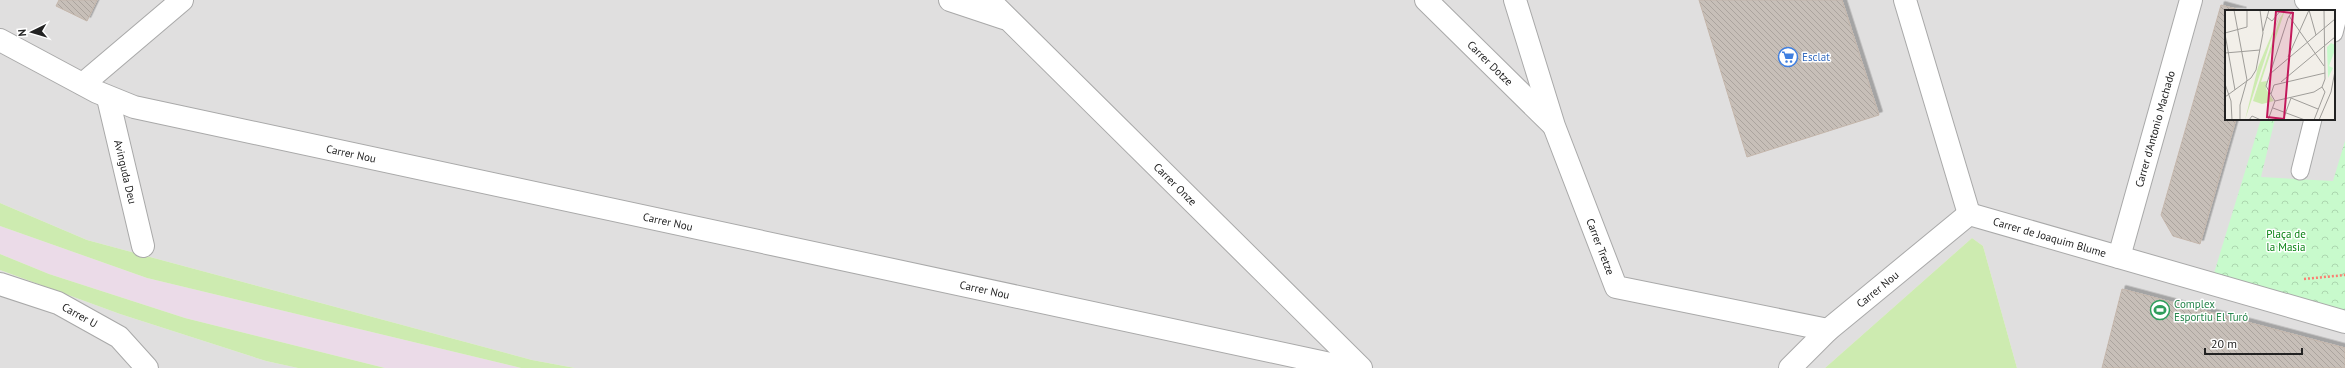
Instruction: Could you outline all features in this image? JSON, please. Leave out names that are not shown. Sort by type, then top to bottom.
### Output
[{"type":"street","points":[[84,84],[182,0]]},
{"type":"street","points":[[950,0],[1009,20]]},
{"type":"street","name":"Carrer Onze","points":[[989,0],[1361,368]]},
{"type":"street","name":"Carrer Dotze","points":[[1426,0],[1554,126]]},
{"type":"street","name":"Carrer Tretze","points":[[1516,0],[1554,126],[1616,287],[1828,330]]},
{"type":"street","points":[[1905,0],[1970,214]]},
{"type":"street","name":"Carrer d'Antonio Machado","points":[[2119,257],[2191,0]]},
{"type":"street","points":[[2306,0],[2342,10]]},
{"type":"street","name":"Carrer Nou","points":[[0,40],[108,98],[134,107],[1349,368]]},
{"type":"street","name":"Avinguda Deu","points":[[108,98],[143,246]]},
{"type":"street","name":"Carrer Nou","points":[[1790,368],[1828,330],[1970,214]]},
{"type":"street","name":"Carrer de Joaquim Blume","points":[[1970,214],[2345,322]]},
{"type":"street","name":"Carrer U","points":[[0,284],[58,303],[119,337],[147,368]]},
{"type":"lane","points":[[2335,30],[2342,10]]},
{"type":"lane","points":[[2300,171],[2313,120]]},
{"type":"shaded area","points":[[0,0],[2345,0],[2345,368],[2017,368],[1983,246],[1972,238],[1825,368],[575,368],[532,360],[87,240],[0,203]]},
{"type":"shaded area","points":[[0,226],[147,278],[521,368],[385,368],[185,318],[49,274],[0,254]]},
{"type":"shaded area","points":[[0,270],[120,314],[266,361],[298,368],[0,368]]},
{"type":"green space","name":"Plaça de la Masia","points":[[2261,120],[2275,120],[2261,177],[2333,181],[2345,141],[2345,315],[2211,283]]},
{"type":"green space","points":[[0,203],[87,240],[532,360],[575,368],[521,368],[147,278],[0,226]]},
{"type":"green space","points":[[1972,238],[1983,246],[2017,368],[1825,368]]},
{"type":"green space","points":[[0,254],[49,274],[185,318],[385,368],[298,368],[266,361],[120,314],[0,270]]},
{"type":"building","points":[[59,0],[97,0],[87,21],[56,6]]},
{"type":"building","name":"Esclat","points":[[1699,0],[1842,0],[1879,115],[1747,157]]},
{"type":"building","points":[[2221,5],[2239,10],[2225,10],[2225,120],[2236,120],[2200,244],[2173,236],[2161,215]]},
{"type":"building","name":"Complex Esportiu El Turó","points":[[2122,289],[2345,348],[2345,368],[2102,368]]},
{"type":"place","name":"Esclat","points":[[1788,57]]},
{"type":"place","name":"Complex Esportiu El Turó","points":[[2160,310]]}]
